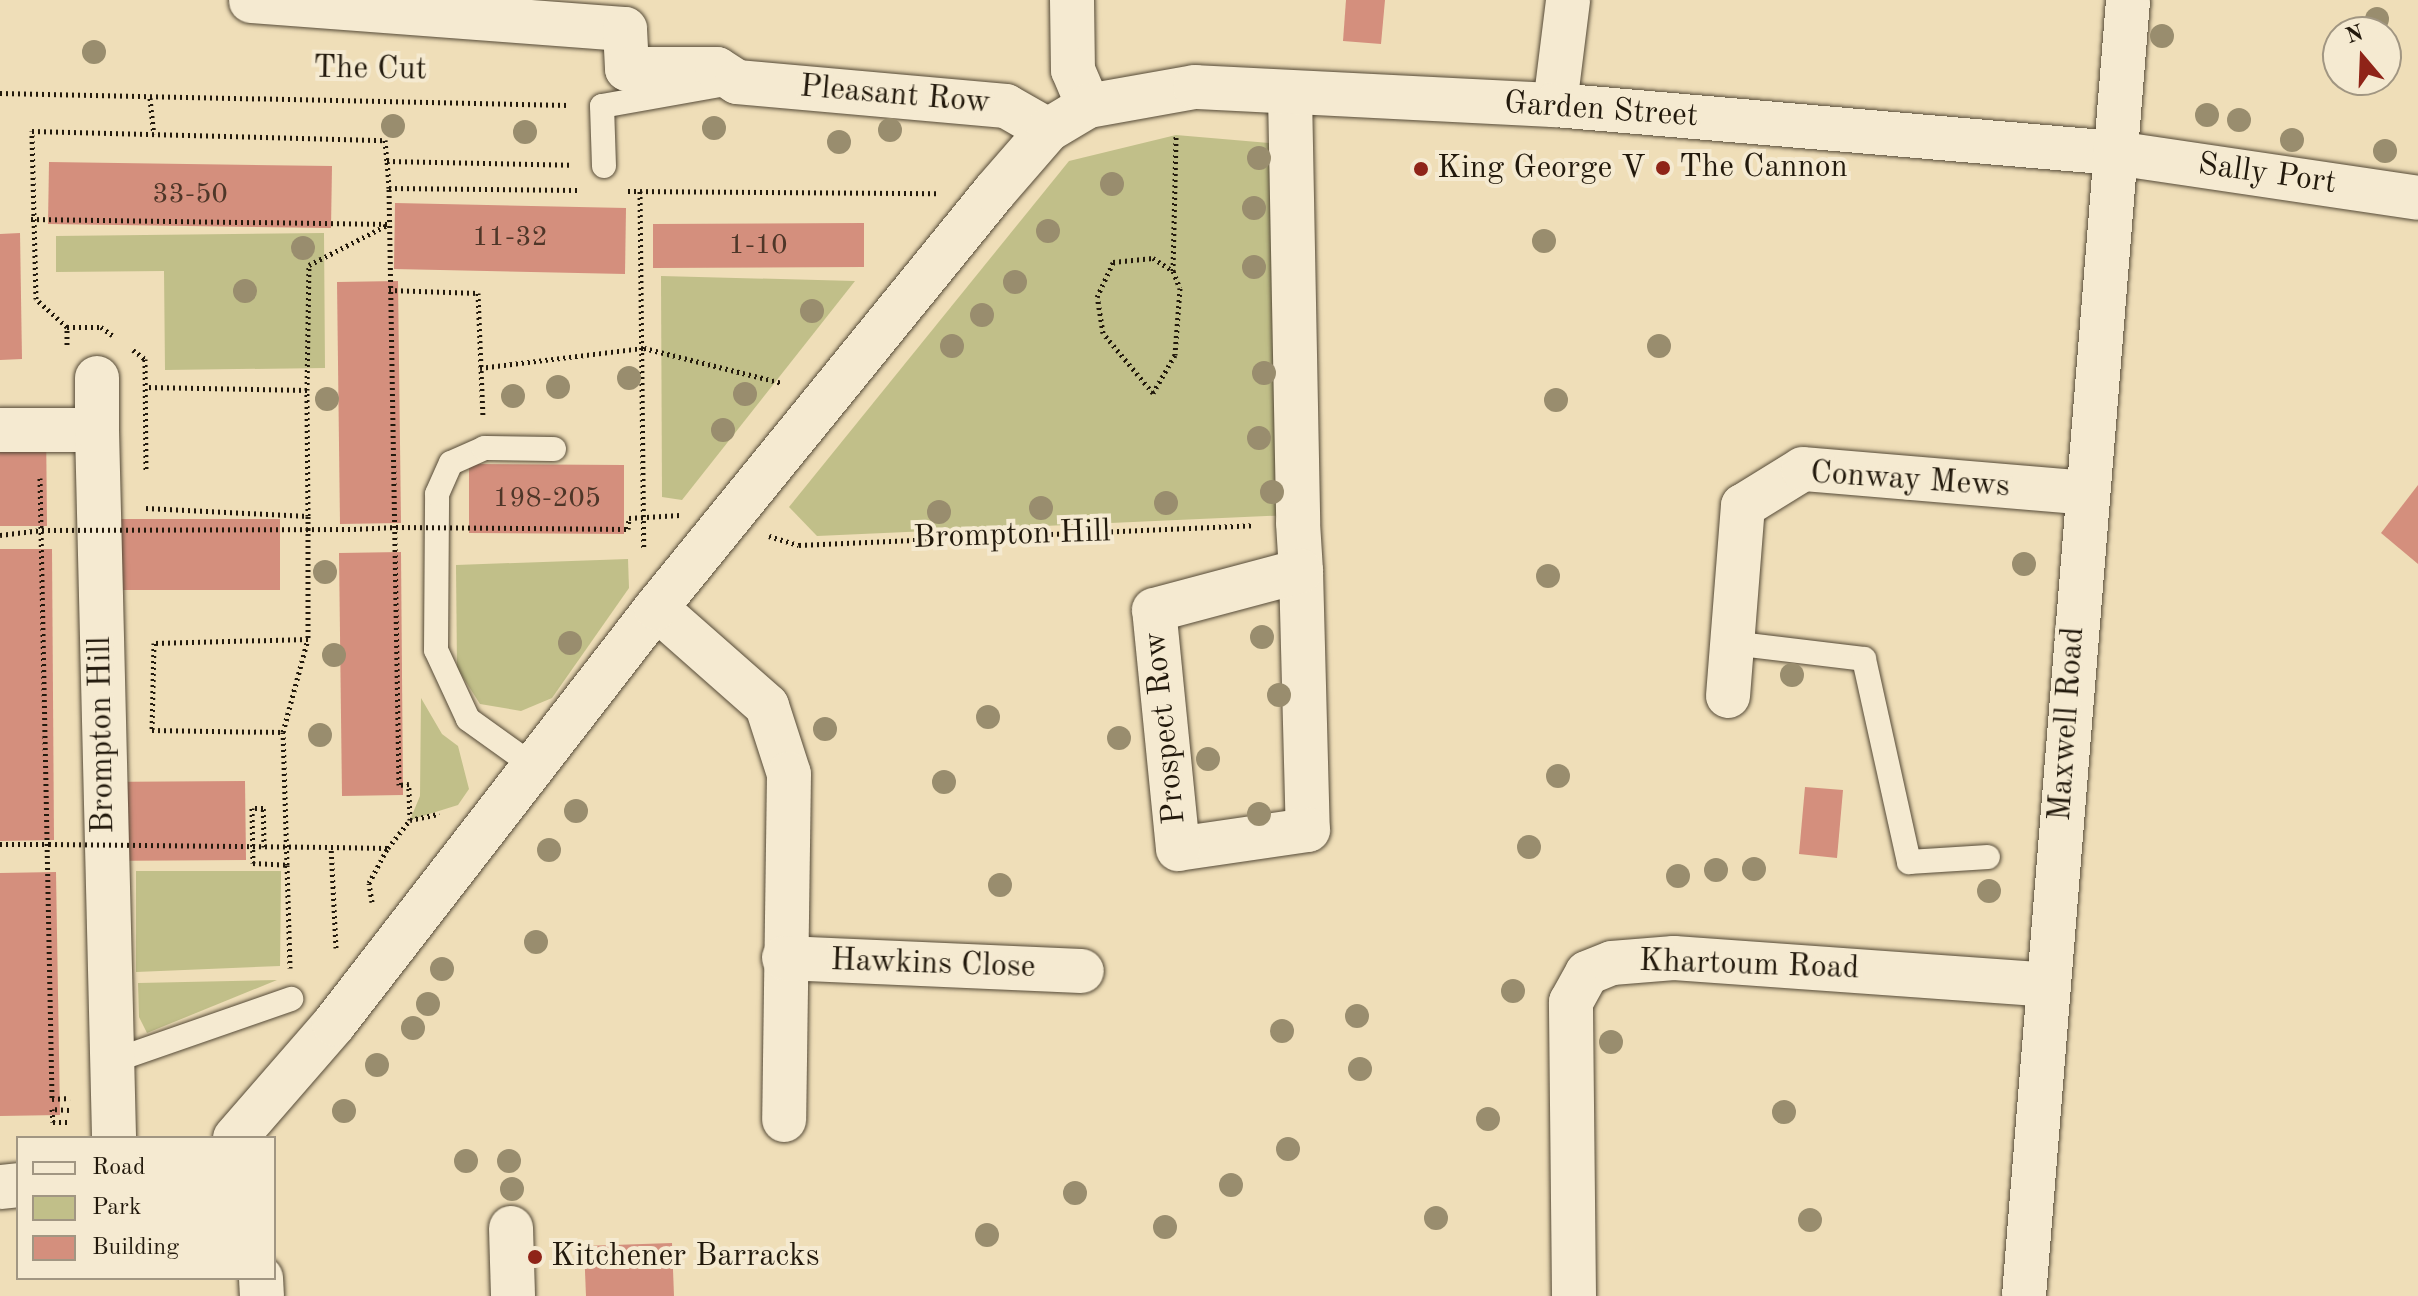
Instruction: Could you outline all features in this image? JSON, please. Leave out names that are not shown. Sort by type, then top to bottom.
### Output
[{"type":"street","points":[[237,1136],[324,1036],[656,608],[995,191],[1048,130],[1088,106],[1073,70],[1072,0]]},
{"type":"street","points":[[1555,105],[1568,0]]},
{"type":"street","name":"Maxwell Road","points":[[2024,1296],[2086,493],[2128,0]]},
{"type":"street","name":"Pleasant Row","points":[[251,1],[625,29],[627,69],[717,69],[737,82],[1006,106],[1048,130]]},
{"type":"street","name":"Garden Street","points":[[1088,106],[1177,89],[1555,105],[2115,153]]},
{"type":"street","name":"Prospect Row","points":[[1290,94],[1298,523],[1301,571],[1308,830],[1178,849],[1154,610],[1301,571]]},
{"type":"street","name":"Sally Port","points":[[2115,153],[2418,198]]},
{"type":"street","name":"Brompton Hill","points":[[82,365],[97,430],[114,1136]]},
{"type":"street","points":[[0,430],[97,430]]},
{"type":"street","name":"Conway Mews","points":[[1728,696],[1743,506],[1803,469],[2086,493]]},
{"type":"street","name":"Hawkins Close","points":[[656,608],[767,706],[789,774],[784,1120]]},
{"type":"street","name":"Hawkins Close","points":[[784,958],[1082,971]]},
{"type":"street","name":"Khartoum Road","points":[[1574,1296],[1571,1002],[1587,973],[1612,963],[1674,958],[2048,985]]},
{"type":"street","points":[[511,1228],[513,1296]]},
{"type":"lane","points":[[604,166],[602,106],[737,82]]},
{"type":"lane","points":[[532,765],[468,719],[436,650],[437,494],[451,463],[484,448],[554,449]]},
{"type":"lane","points":[[1732,643],[1864,659],[1909,862],[1988,857]]},
{"type":"lane","points":[[110,1062],[291,999]]},
{"type":"path","points":[[1173,271],[1135,256],[1113,262],[1099,281],[1103,333],[1153,393],[1175,355],[1180,288],[1173,271],[1177,89]]},
{"type":"path","name":"The Cut","points":[[0,93],[602,106]]},
{"type":"path","points":[[150,98],[154,134]]},
{"type":"path","points":[[0,844],[388,848],[410,820],[409,784],[399,785],[390,224],[385,140],[32,131],[31,219],[36,299],[67,327],[82,365]]},
{"type":"path","points":[[387,161],[604,166]]},
{"type":"path","points":[[389,188],[588,191]]},
{"type":"path","points":[[616,191],[995,191]]},
{"type":"path","points":[[640,191],[644,572],[656,608]]},
{"type":"path","points":[[31,219],[390,224]]},
{"type":"path","points":[[291,999],[283,732],[308,639],[309,265],[390,224]]},
{"type":"path","points":[[389,290],[478,293],[484,448]]},
{"type":"path","points":[[67,327],[101,327],[145,359],[146,479]]},
{"type":"path","points":[[480,368],[644,348],[782,383]]},
{"type":"path","points":[[146,387],[307,390]]},
{"type":"path","points":[[40,478],[52,1099],[76,1098]]},
{"type":"path","points":[[146,495],[146,510],[308,516]]},
{"type":"path","name":"Brompton Hill","points":[[737,509],[761,533],[799,545],[1298,523]]},
{"type":"path","points":[[0,535],[42,530],[628,529],[629,518],[680,515]]},
{"type":"path","points":[[283,732],[152,730],[154,643],[308,639]]},
{"type":"path","points":[[264,847],[263,808],[252,808],[253,863],[287,865]]},
{"type":"path","points":[[410,820],[499,809]]},
{"type":"path","points":[[331,847],[336,951]]},
{"type":"path","points":[[64,1121],[53,1122],[52,1109],[77,1111]]},
{"type":"green space","points":[[1176,135],[1281,144],[1291,515],[817,536],[789,507],[1069,161]]},
{"type":"green space","points":[[324,233],[325,368],[165,370],[164,271],[56,272],[56,236]]},
{"type":"green space","points":[[661,276],[855,281],[682,500],[662,497]]},
{"type":"green space","points":[[628,559],[629,588],[552,698],[521,711],[480,704],[457,668],[456,565]]},
{"type":"green space","points":[[421,698],[442,734],[458,746],[469,789],[458,805],[410,820],[420,796]]},
{"type":"green space","points":[[136,871],[281,871],[280,966],[136,972]]},
{"type":"green space","points":[[277,980],[147,1033],[139,1017],[138,983]]},
{"type":"building","points":[[1346,0],[1385,0],[1381,44],[1343,41]]},
{"type":"building","points":[[49,162],[332,166],[331,228],[48,224]]},
{"type":"building","points":[[395,203],[626,208],[625,274],[394,269]]},
{"type":"building","points":[[864,223],[864,267],[653,268],[653,224]]},
{"type":"building","points":[[20,233],[22,359],[0,360],[0,234]]},
{"type":"building","points":[[398,281],[401,523],[340,524],[337,282]]},
{"type":"building","points":[[0,423],[46,423],[47,526],[0,526]]},
{"type":"building","points":[[469,464],[624,465],[624,534],[469,533]]},
{"type":"building","points":[[2418,485],[2418,564],[2381,533]]},
{"type":"building","points":[[85,519],[280,519],[280,590],[85,590]]},
{"type":"building","points":[[0,549],[52,549],[54,840],[0,841]]},
{"type":"building","points":[[401,552],[403,795],[342,796],[339,553]]},
{"type":"building","points":[[245,781],[246,860],[93,861],[92,782]]},
{"type":"building","points":[[1805,787],[1843,790],[1837,858],[1799,854]]},
{"type":"building","points":[[56,872],[60,1115],[0,1116],[0,873]]},
{"type":"building","points":[[672,1243],[674,1296],[586,1296],[584,1246]]},
{"type":"place","name":"The Cannon","points":[[1663,168]]},
{"type":"place","name":"King George V","points":[[1421,169]]},
{"type":"place","name":"Kitchener Barracks","points":[[535,1257]]}]
